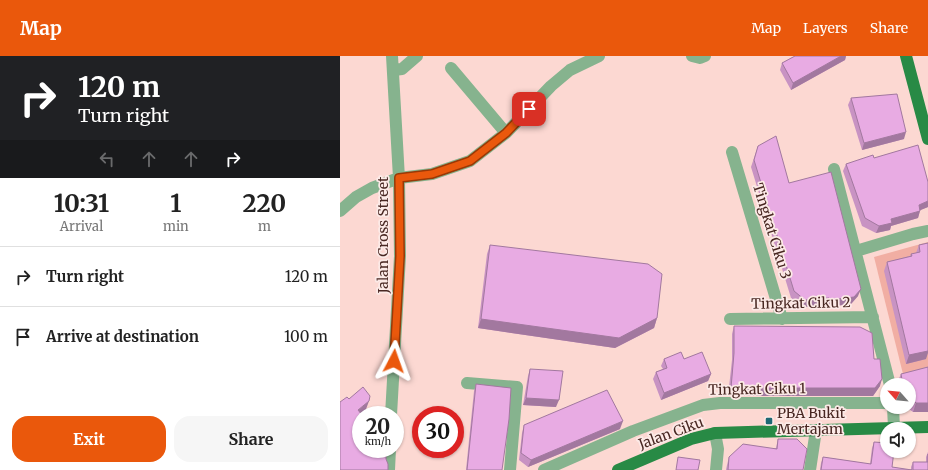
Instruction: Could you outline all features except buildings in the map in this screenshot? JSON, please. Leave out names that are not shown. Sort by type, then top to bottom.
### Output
[{"type":"main road","points":[[906,56],[928,139]]},
{"type":"main road","name":"Jalan Ciku","points":[[916,427],[928,427]]},
{"type":"main road","name":"Jalan Ciku","points":[[618,470],[691,439],[715,433],[880,428]]},
{"type":"street","name":"Jalan Cross Street","points":[[392,56],[399,178],[400,256],[392,406]]},
{"type":"street","points":[[394,70],[402,69],[417,56]]},
{"type":"street","points":[[340,211],[356,197],[399,178],[432,174],[470,161],[506,133],[551,86],[570,70],[585,59],[599,56]]},
{"type":"street","points":[[692,56],[700,58],[705,56]]},
{"type":"street","points":[[451,68],[506,133]]},
{"type":"street","name":"Tingkat Ciku 3","points":[[732,152],[782,318]]},
{"type":"street","points":[[834,168],[888,378]]},
{"type":"street","points":[[913,234],[928,221]]},
{"type":"street","points":[[856,251],[928,231]]},
{"type":"street","name":"Tingkat Ciku 2","points":[[730,319],[873,316]]},
{"type":"street","points":[[466,383],[517,388],[510,470]]},
{"type":"street","name":"Tingkat Ciku 1","points":[[544,470],[633,431],[704,405],[880,403]]},
{"type":"street","points":[[810,470],[816,430]]},
{"type":"street","points":[[715,433],[718,449],[716,470]]},
{"type":"street","points":[[389,470],[390,458]]},
{"type":"shaded area","points":[[928,242],[928,367],[903,374],[874,257]]},
{"type":"place","name":"PBA Bukit Mertajam","points":[[769,421]]},
{"type":"route","points":[[394,361],[400,256],[399,178],[432,174],[470,161],[506,133],[529,109]]}]
